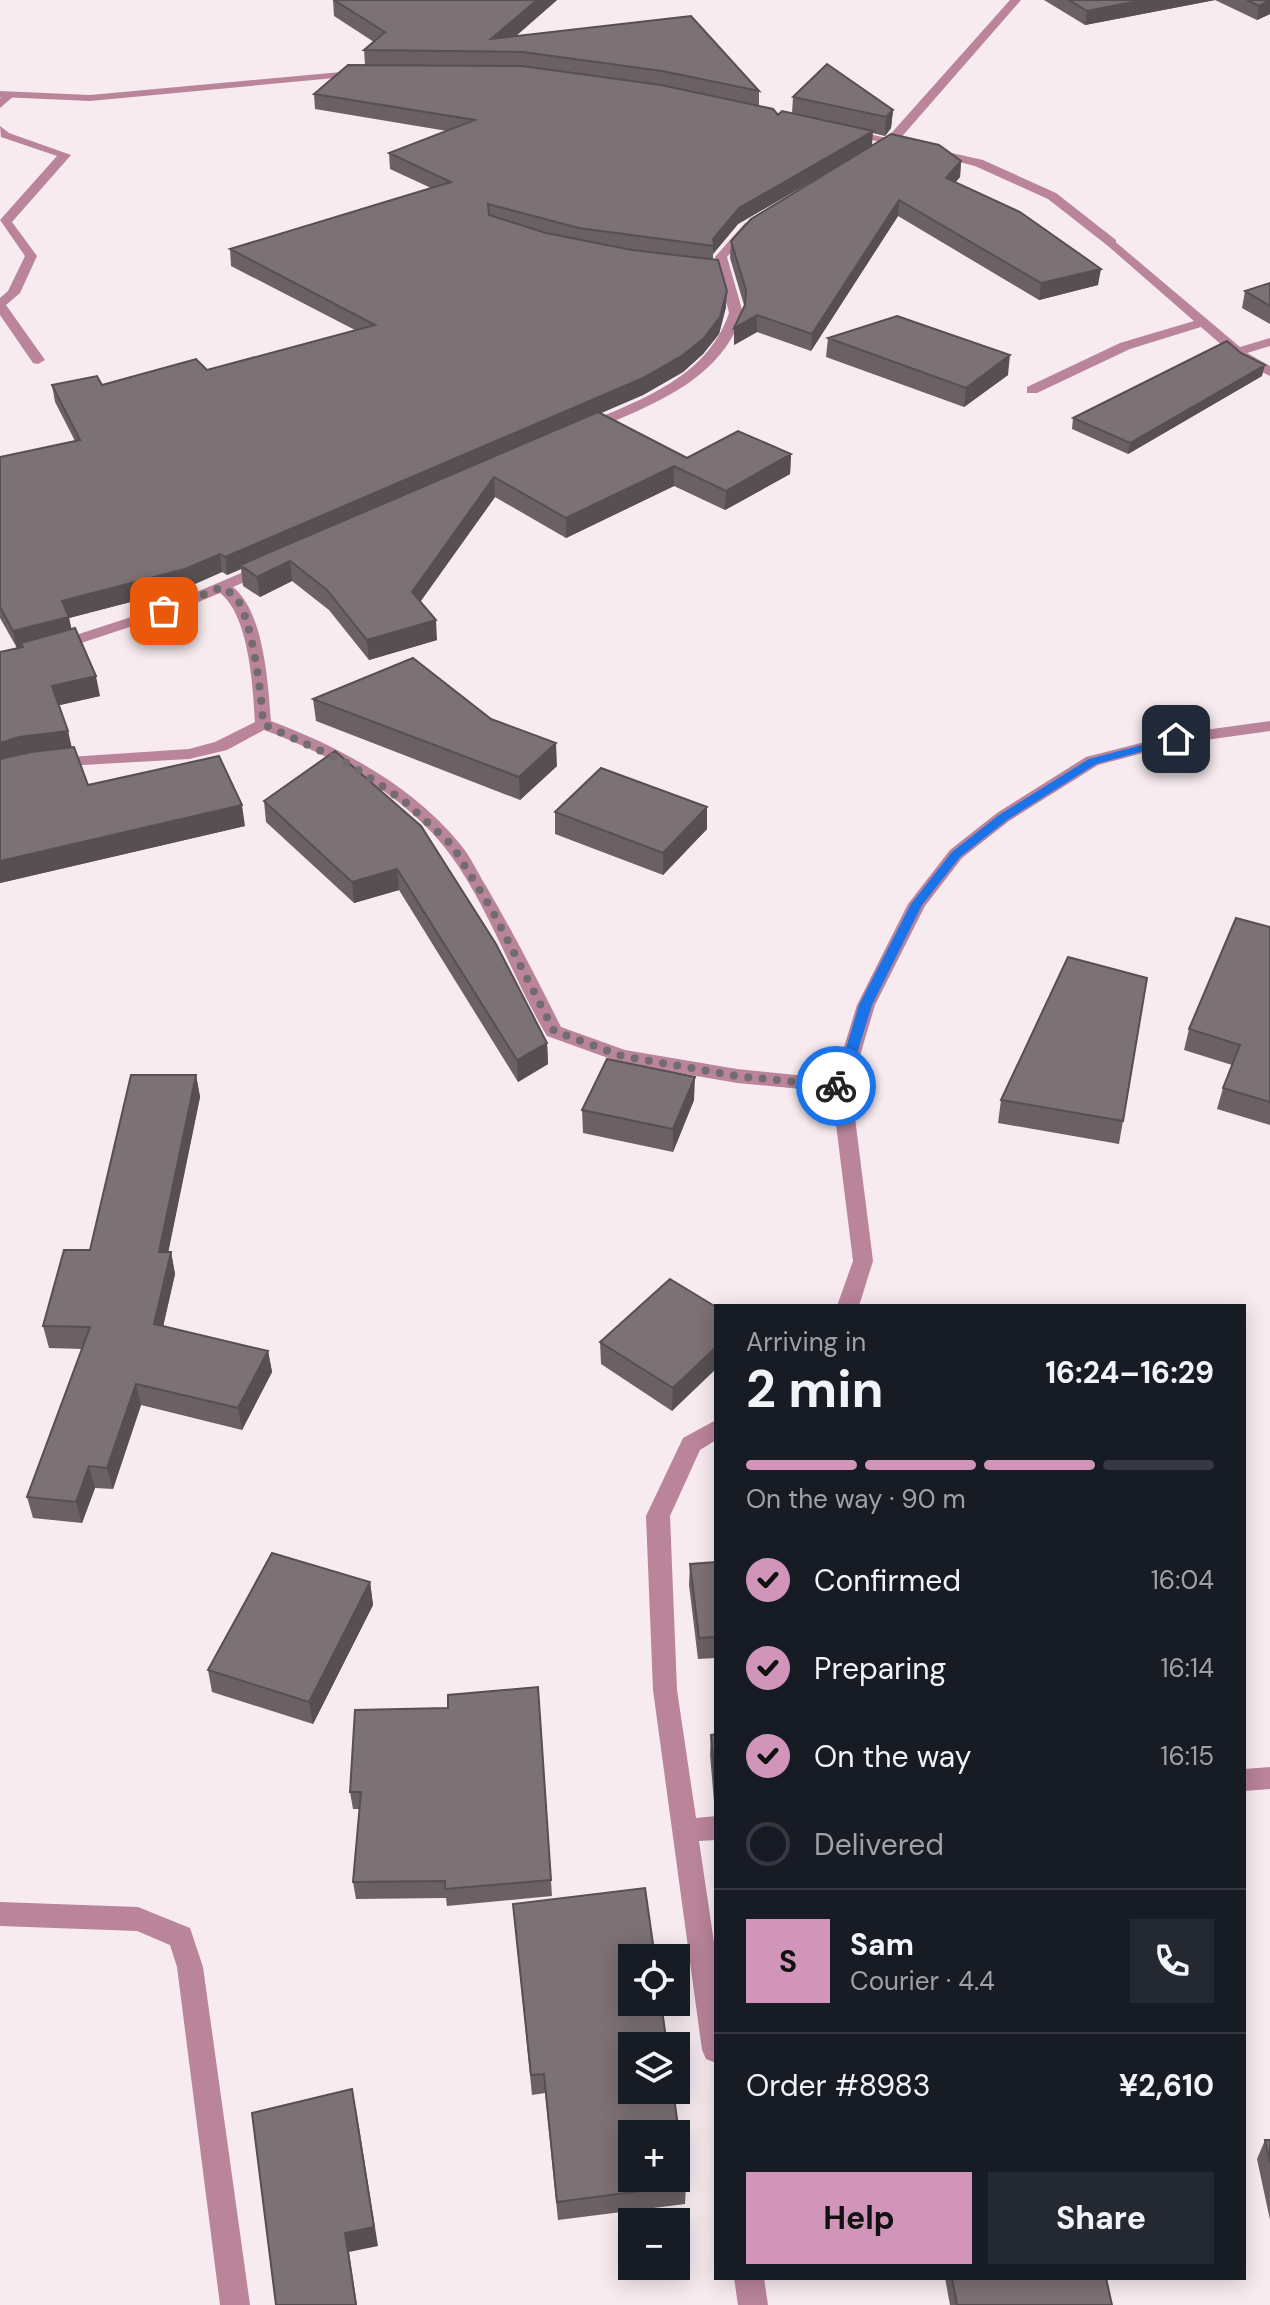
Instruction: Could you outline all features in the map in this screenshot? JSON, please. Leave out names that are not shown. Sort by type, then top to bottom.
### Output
[{"type":"street","points":[[863,157],[890,142],[1016,0]]},
{"type":"street","points":[[0,105],[4,94],[90,98],[380,74]]},
{"type":"street","points":[[0,129],[5,135],[65,155],[5,222],[31,256],[14,293],[0,305],[38,360]]},
{"type":"street","points":[[835,130],[979,163],[1052,196],[1112,243],[1237,352],[1270,372]]},
{"type":"street","points":[[572,435],[669,392],[710,360],[736,313],[716,270],[721,257],[744,230],[757,222]]},
{"type":"street","points":[[1032,390],[1125,346],[1203,322]]},
{"type":"street","points":[[1237,352],[1270,342]]},
{"type":"street","points":[[39,652],[164,611],[284,560]]},
{"type":"street","points":[[222,587],[236,599],[245,618],[262,703],[263,724]]},
{"type":"street","points":[[38,765],[189,754],[221,746],[263,724]]},
{"type":"street","points":[[263,724],[351,765],[404,801],[452,845],[492,910],[554,1031],[622,1056],[737,1076],[841,1086]]},
{"type":"street","points":[[849,1304],[863,1261],[841,1086],[866,1005],[917,904],[956,854],[1003,817],[1092,761],[1176,739],[1270,726]]},
{"type":"street","points":[[714,1430],[691,1444],[658,1516],[665,1690],[714,2036]]},
{"type":"street","points":[[1246,1780],[1270,1778]]},
{"type":"street","points":[[684,1831],[714,1828]]},
{"type":"street","points":[[0,1914],[138,1919],[181,1937],[190,1967],[235,2305]]},
{"type":"street","points":[[749,2280],[753,2305]]},
{"type":"building","points":[[334,0],[537,0],[491,39],[691,16],[759,91],[662,71],[523,52],[364,50],[385,32]]},
{"type":"building","points":[[1069,0],[1143,0],[1087,11]]},
{"type":"building","points":[[1247,0],[1270,0],[1259,6]]},
{"type":"building","points":[[827,64],[893,110],[886,117],[793,97]]},
{"type":"building","points":[[348,65],[522,66],[661,85],[773,109],[778,115],[782,111],[873,131],[739,208],[713,239],[714,246],[579,228],[488,204],[489,215],[546,233],[632,250],[718,260],[727,291],[720,317],[704,338],[683,355],[643,378],[225,557],[220,554],[185,569],[62,601],[69,617],[13,631],[0,607],[0,457],[80,440],[52,385],[97,376],[102,385],[196,359],[207,370],[375,325],[230,249],[451,182],[389,153],[475,120],[314,94]]},
{"type":"building","points":[[891,134],[939,145],[961,161],[946,178],[1020,212],[1101,269],[1041,283],[899,200],[812,334],[757,315],[734,328],[745,305],[746,290],[731,241],[751,219]]},
{"type":"building","points":[[1270,283],[1270,306],[1245,291]]},
{"type":"building","points":[[897,316],[1010,355],[966,388],[828,338]]},
{"type":"building","points":[[1227,341],[1241,353],[1265,365],[1130,443],[1073,418]]},
{"type":"building","points":[[598,412],[687,458],[738,431],[791,454],[726,491],[674,466],[566,518],[494,477],[412,592],[436,620],[367,640],[327,590],[290,561],[257,577],[240,565]]},
{"type":"building","points":[[75,628],[96,676],[52,686],[68,731],[19,737],[0,743],[0,652]]},
{"type":"building","points":[[413,658],[491,719],[556,743],[519,777],[313,699]]},
{"type":"building","points":[[74,747],[88,785],[219,756],[242,805],[0,861],[0,759]]},
{"type":"building","points":[[335,751],[421,826],[496,944],[547,1043],[517,1060],[397,869],[352,882],[264,801]]},
{"type":"building","points":[[601,768],[707,807],[663,853],[555,812]]},
{"type":"building","points":[[1236,918],[1270,927],[1270,1102],[1223,1088],[1240,1045],[1189,1029]]},
{"type":"building","points":[[1068,957],[1147,978],[1123,1121],[1001,1100]]},
{"type":"building","points":[[607,1059],[695,1077],[673,1129],[582,1110]]},
{"type":"building","points":[[131,1075],[196,1075],[159,1252],[171,1252],[154,1324],[268,1351],[238,1408],[136,1384],[107,1468],[89,1466],[76,1502],[27,1497],[90,1327],[43,1326],[64,1250],[90,1250]]},
{"type":"building","points":[[670,1279],[714,1306],[714,1349],[673,1388],[600,1342]]},
{"type":"building","points":[[272,1553],[370,1582],[309,1702],[208,1670]]},
{"type":"building","points":[[714,1562],[714,1637],[699,1638],[690,1564]]},
{"type":"building","points":[[538,1687],[551,1880],[445,1889],[445,1881],[353,1882],[361,1792],[350,1792],[355,1710],[448,1708],[448,1695]]},
{"type":"building","points":[[714,1734],[714,1770],[711,1735]]},
{"type":"building","points":[[645,1888],[653,1944],[618,1944],[618,2016],[663,2016],[665,2032],[618,2032],[618,2104],[675,2104],[677,2120],[618,2120],[618,2192],[633,2192],[557,2202],[544,2074],[531,2075],[513,1904]]},
{"type":"building","points":[[352,2089],[374,2227],[345,2233],[356,2305],[276,2305],[252,2113]]},
{"type":"building","points":[[1265,2140],[1270,2140],[1270,2163]]},
{"type":"building","points":[[952,2280],[1106,2280],[1112,2305],[957,2305]]},
{"type":"way so far","points":[[164,611],[222,587],[236,599],[245,618],[262,703],[263,724],[281,729],[351,765],[404,801],[452,845],[492,910],[554,1031],[622,1056],[737,1076],[836,1086]]},
{"type":"route","points":[[836,1086],[841,1086],[866,1005],[917,904],[956,854],[1003,817],[1092,761],[1176,739]]}]
